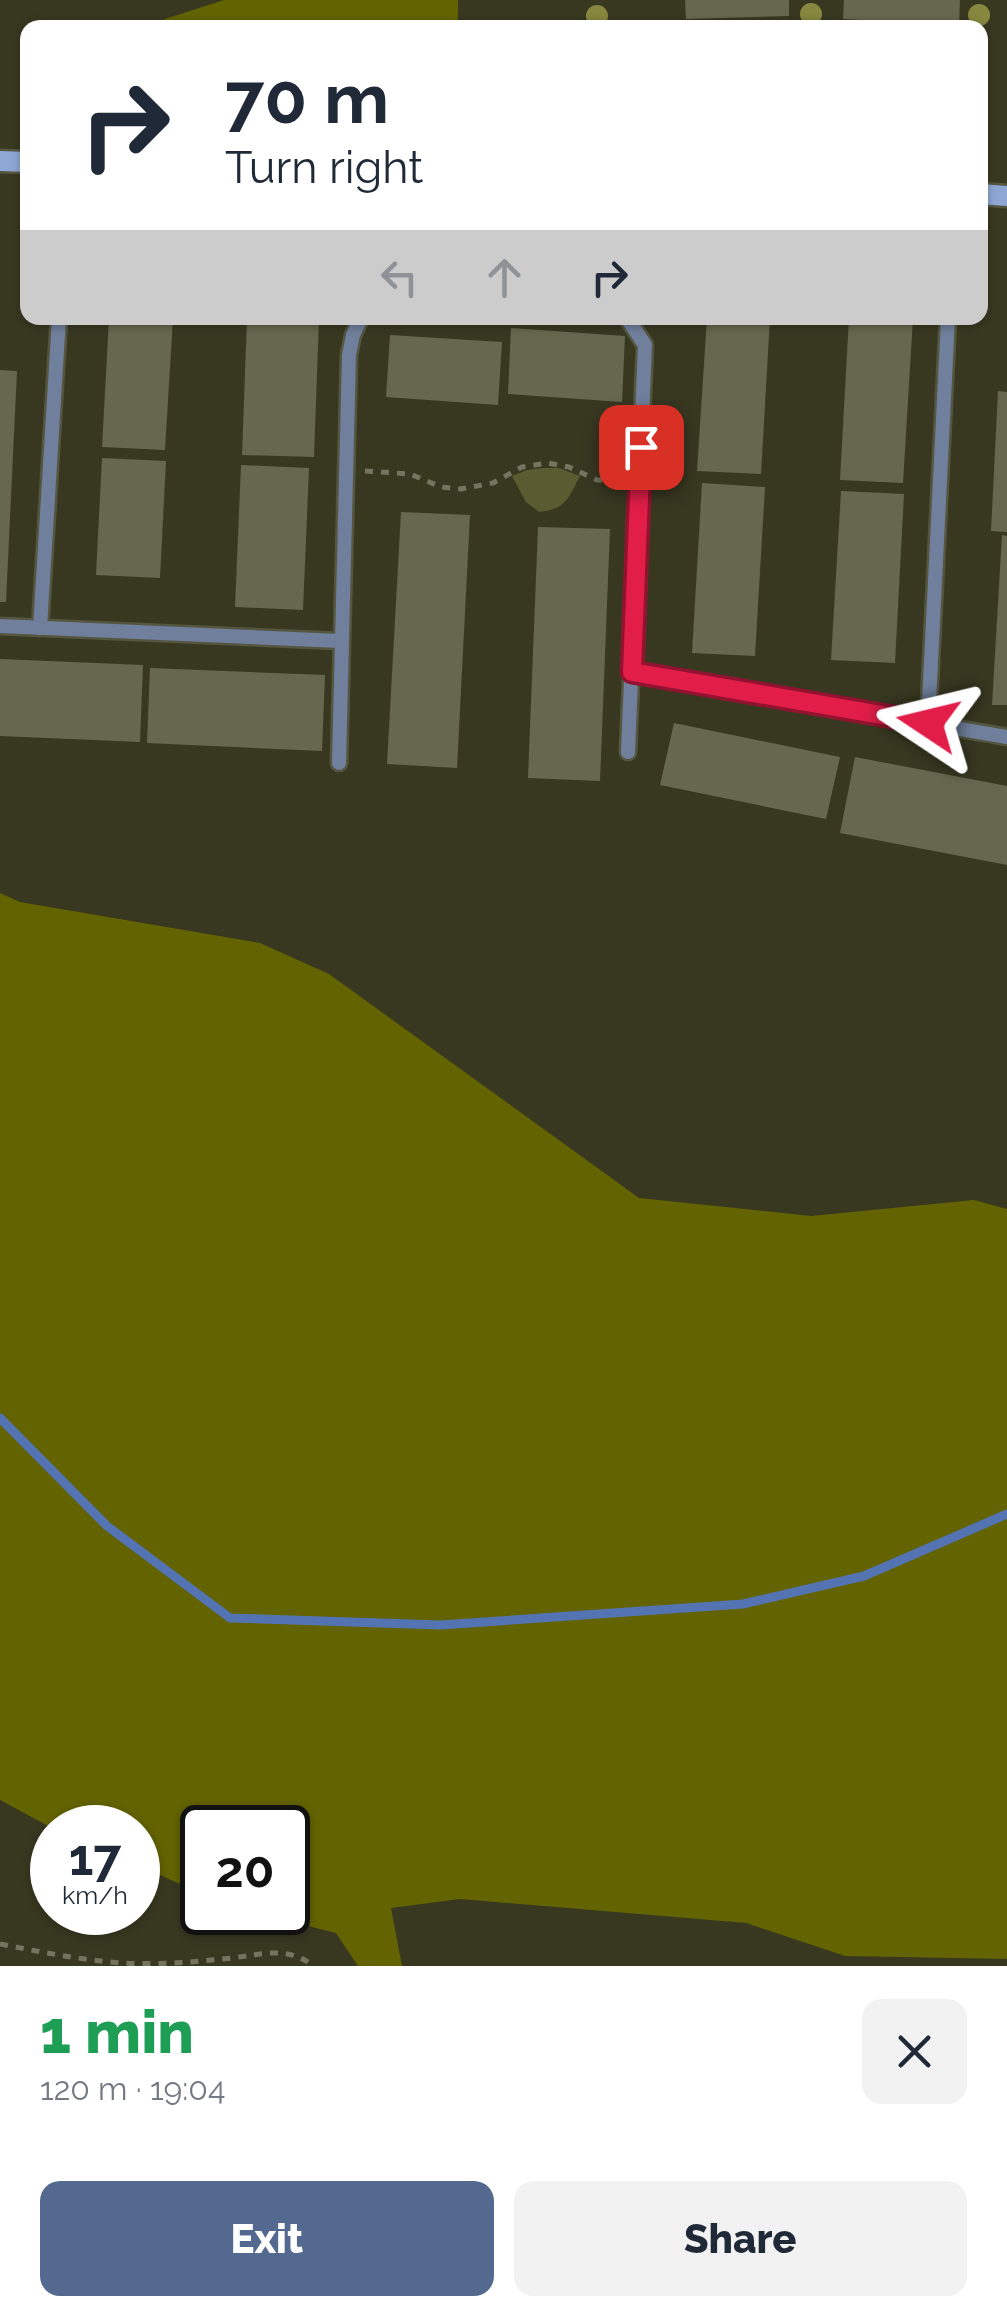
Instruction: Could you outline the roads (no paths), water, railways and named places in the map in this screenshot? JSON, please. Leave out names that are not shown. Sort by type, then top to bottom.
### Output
[{"type":"lane","points":[[40,628],[59,325]]},
{"type":"lane","points":[[339,762],[349,355],[357,325]]},
{"type":"lane","points":[[628,752],[645,346],[632,325]]},
{"type":"lane","points":[[928,723],[948,325]]},
{"type":"lane","points":[[0,626],[340,641]]},
{"type":"lane","points":[[632,672],[1007,737]]},
{"type":"waterway","points":[[0,1418],[107,1526],[230,1618],[441,1625],[743,1604],[864,1576],[1007,1514]]}]
